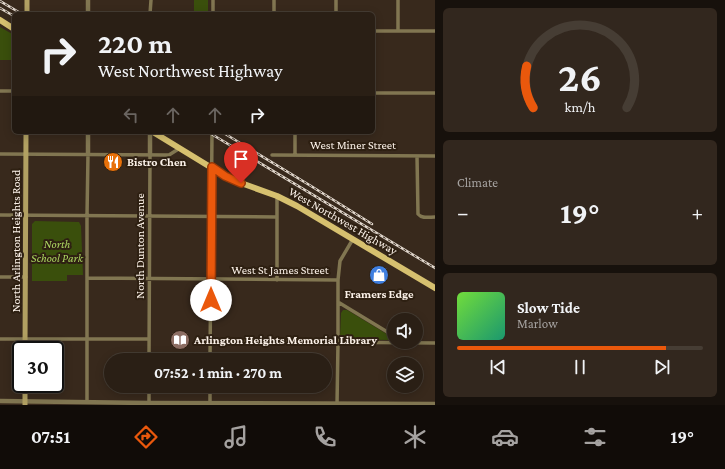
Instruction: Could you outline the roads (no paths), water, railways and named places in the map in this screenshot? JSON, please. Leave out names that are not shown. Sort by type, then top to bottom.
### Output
[{"type":"main road","points":[[27,0],[27,12]]},
{"type":"main road","points":[[0,20],[12,28]]},
{"type":"main road","name":"North Arlington Heights Road","points":[[25,339],[26,134]]},
{"type":"main road","name":"West Northwest Highway","points":[[156,134],[234,180],[277,196],[297,206],[435,288]]},
{"type":"street","points":[[88,0],[88,12]]},
{"type":"street","points":[[150,12],[151,0]]},
{"type":"street","points":[[213,0],[213,12]]},
{"type":"street","points":[[274,0],[274,12]]},
{"type":"street","points":[[336,0],[336,12]]},
{"type":"street","points":[[398,0],[398,30]]},
{"type":"street","points":[[375,31],[435,31]]},
{"type":"street","points":[[0,91],[12,92]]},
{"type":"street","points":[[375,93],[435,93]]},
{"type":"street","points":[[87,402],[86,339],[88,134]]},
{"type":"street","name":"North Dunton Avenue","points":[[149,353],[150,155],[152,134]]},
{"type":"street","points":[[210,353],[212,134]]},
{"type":"street","points":[[295,134],[295,155]]},
{"type":"street","points":[[0,154],[169,155],[180,148]]},
{"type":"street","name":"West Miner Street","points":[[272,155],[435,156]]},
{"type":"street","points":[[417,156],[418,215],[424,218],[435,218]]},
{"type":"street","points":[[277,196],[277,280]]},
{"type":"street","points":[[0,215],[277,217]]},
{"type":"street","points":[[337,404],[338,280],[340,261],[353,239]]},
{"type":"street","points":[[0,277],[26,277]]},
{"type":"street","name":"West St James Street","points":[[87,278],[338,280]]},
{"type":"street","points":[[338,302],[387,332]]},
{"type":"street","points":[[0,339],[149,340]]},
{"type":"street","points":[[211,340],[387,342]]},
{"type":"street","points":[[423,343],[435,343]]},
{"type":"street","points":[[149,393],[149,404]]},
{"type":"street","points":[[210,393],[210,403]]},
{"type":"street","points":[[0,401],[25,403],[87,402],[149,404],[435,404]]},
{"type":"railway","points":[[0,1],[19,12]]},
{"type":"railway","points":[[0,8],[12,15]]},
{"type":"railway","points":[[211,134],[435,268]]},
{"type":"railway","points":[[225,134],[372,224]]},
{"type":"place","name":"Bistro Chen","points":[[113,162]]},
{"type":"place","name":"Framers Edge","points":[[379,275]]},
{"type":"place","name":"Arlington Heights Memorial Library","points":[[180,340]]},
{"type":"park label","name":"North School Park","points":[[57,251]]}]
